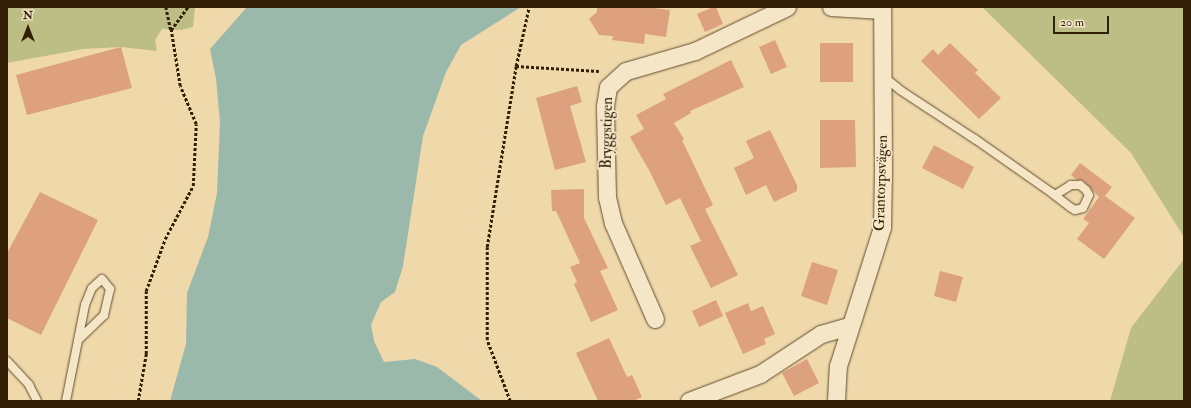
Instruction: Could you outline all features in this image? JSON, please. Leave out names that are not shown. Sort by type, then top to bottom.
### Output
[{"type":"street","name":"Bryggstigen","points":[[655,319],[613,223],[607,197],[605,106],[608,87],[626,71],[695,52],[787,7]]},
{"type":"street","points":[[831,7],[882,8]]},
{"type":"street","name":"Grantorpsvägen","points":[[836,401],[838,366],[849,326],[882,227],[882,8]]},
{"type":"street","points":[[689,401],[760,374],[821,334],[849,326]]},
{"type":"lane","points":[[882,76],[900,90],[962,130],[1055,195]]},
{"type":"lane","points":[[66,401],[80,339],[85,305],[92,288],[102,279],[110,289],[104,315],[80,339]]},
{"type":"lane","points":[[7,361],[29,385],[37,401]]},
{"type":"path","points":[[138,401],[146,354],[146,292],[165,239],[193,186],[196,124],[180,86],[166,7]]},
{"type":"path","points":[[171,30],[188,7]]},
{"type":"path","points":[[510,401],[487,340],[487,247],[516,66],[529,7]]},
{"type":"path","points":[[516,66],[600,72],[614,82]]},
{"type":"green space","points":[[7,7],[195,7],[193,27],[181,30],[162,29],[155,40],[157,51],[121,47],[83,49],[7,63]]},
{"type":"green space","points":[[982,7],[1184,7],[1184,237],[1131,153]]},
{"type":"green space","points":[[1184,259],[1184,401],[1110,401],[1131,328]]},
{"type":"shaded area","points":[[247,7],[521,7],[461,45],[446,72],[423,136],[403,266],[395,292],[381,302],[371,325],[374,341],[384,362],[415,359],[437,367],[482,401],[170,401],[186,344],[187,293],[208,237],[217,193],[220,122],[216,79],[210,49]]},
{"type":"building","points":[[597,7],[645,7],[670,10],[666,37],[645,34],[644,44],[612,40],[613,36],[599,35],[589,19],[597,12]]},
{"type":"building","points":[[716,7],[723,24],[705,32],[697,14]]},
{"type":"building","points":[[775,40],[787,67],[771,74],[759,47]]},
{"type":"building","points":[[820,43],[853,43],[853,82],[820,82]]},
{"type":"building","points":[[950,43],[978,70],[975,73],[1001,98],[979,119],[921,61],[933,49],[938,55]]},
{"type":"building","points":[[121,47],[132,88],[27,115],[16,75]]},
{"type":"building","points":[[731,60],[744,87],[690,111],[691,113],[674,123],[684,139],[682,140],[713,205],[705,209],[738,275],[711,288],[690,246],[701,241],[680,198],[666,205],[649,170],[630,137],[644,129],[636,115],[666,99],[663,94]]},
{"type":"building","points":[[577,86],[582,102],[570,106],[586,162],[555,170],[536,98]]},
{"type":"building","points":[[820,120],[855,120],[856,167],[820,168]]},
{"type":"building","points":[[770,130],[797,185],[797,191],[774,202],[766,185],[746,195],[734,168],[754,158],[746,141]]},
{"type":"building","points":[[934,145],[974,167],[963,189],[922,168]]},
{"type":"building","points":[[1080,163],[1112,187],[1105,196],[1135,218],[1104,259],[1077,239],[1089,223],[1083,219],[1099,197],[1084,181],[1077,180],[1071,175]]},
{"type":"building","points":[[584,189],[584,218],[608,268],[600,271],[618,310],[591,322],[574,284],[577,282],[570,267],[580,263],[556,211],[552,211],[551,190]]},
{"type":"building","points":[[40,192],[98,220],[41,335],[7,318],[7,253]]},
{"type":"building","points":[[812,262],[838,270],[827,305],[801,296]]},
{"type":"building","points":[[940,271],[963,277],[956,302],[934,296]]},
{"type":"building","points":[[716,300],[723,316],[699,327],[692,311]]},
{"type":"building","points":[[748,303],[751,311],[763,306],[775,334],[764,339],[766,344],[743,354],[725,313]]},
{"type":"building","points":[[609,338],[627,377],[632,375],[642,397],[633,401],[598,401],[576,353]]},
{"type":"building","points":[[807,359],[819,383],[794,396],[782,373]]}]
